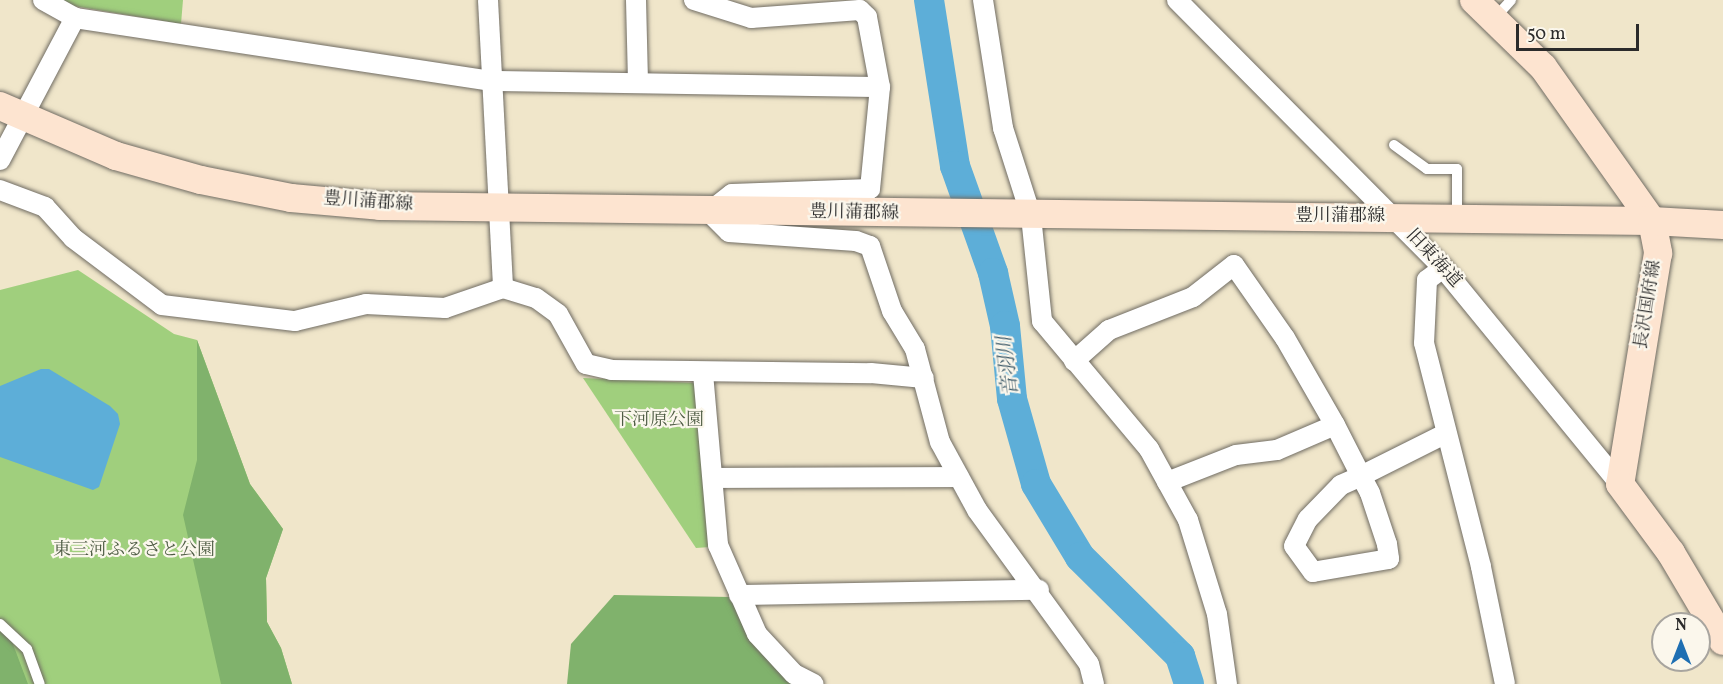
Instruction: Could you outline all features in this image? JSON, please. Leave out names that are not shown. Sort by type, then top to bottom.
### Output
[{"type":"main road","name":"長沢国府線","points":[[1494,6],[1543,66],[1652,221],[1658,253],[1620,484]]},
{"type":"main road","name":"豊川蒲郡線","points":[[11,112],[116,156],[201,180],[291,198],[380,206],[1025,216],[1456,218],[1652,221],[1723,225]]},
{"type":"main road","points":[[1620,484],[1671,553],[1723,641]]},
{"type":"street","points":[[43,0],[75,18],[492,81],[880,87]]},
{"type":"street","points":[[488,0],[503,288]]},
{"type":"street","points":[[636,0],[638,82]]},
{"type":"street","points":[[694,0],[751,18],[860,10],[867,17],[880,87],[870,189],[732,194],[709,212],[729,232],[856,241],[870,246],[892,311],[915,349],[940,442],[977,510],[1039,590],[1089,664],[1094,684]]},
{"type":"street","points":[[983,0],[1003,128],[1025,216],[1042,321],[1149,449],[1188,520],[1216,614],[1227,684]]},
{"type":"street","name":"旧東海道","points":[[1177,0],[1443,268],[1620,484]]},
{"type":"street","points":[[0,160],[11,112],[75,18]]},
{"type":"street","points":[[0,189],[45,207],[73,238],[162,305],[295,321],[366,304],[445,308],[503,288],[536,298],[558,314],[586,364],[611,370],[703,373],[871,373],[924,378]]},
{"type":"street","points":[[1074,361],[1109,330],[1193,297],[1234,265],[1285,338],[1335,425],[1361,476],[1370,493],[1389,559],[1313,572],[1294,546],[1308,519],[1341,485],[1361,476],[1445,434]]},
{"type":"street","points":[[1443,268],[1427,280],[1424,343],[1445,434],[1481,567],[1505,684]]},
{"type":"street","points":[[703,373],[718,545],[757,634],[794,674],[814,684]]},
{"type":"street","points":[[1167,482],[1236,455],[1277,450],[1335,425]]},
{"type":"street","points":[[713,478],[959,477]]},
{"type":"street","points":[[740,594],[1039,590]]},
{"type":"lane","points":[[1394,145],[1427,169],[1457,169],[1456,218]]},
{"type":"lane","points":[[0,624],[27,650],[40,684]]},
{"type":"green space","points":[[63,0],[183,0],[181,24],[74,6]]},
{"type":"green space","name":"東三河ふるさと公園","points":[[78,270],[174,334],[197,340],[250,484],[283,529],[266,578],[267,622],[281,648],[292,684],[0,684],[0,290]]},
{"type":"green space","points":[[197,340],[250,484],[283,529],[266,578],[267,622],[281,648],[292,684],[221,684],[183,515],[197,460]]},
{"type":"green space","name":"下河原公園","points":[[583,378],[696,383],[710,547],[696,548]]},
{"type":"green space","points":[[614,595],[731,597],[798,684],[567,684],[571,644]]},
{"type":"green space","points":[[0,631],[11,639],[28,684],[0,684]]},
{"type":"water","points":[[41,369],[49,369],[110,406],[118,414],[120,424],[99,487],[93,490],[0,457],[0,386]]},
{"type":"waterway","name":"音羽川","points":[[929,0],[955,166],[993,273],[1005,326],[1012,399],[1036,484],[1080,557],[1180,656],[1189,684]]}]
